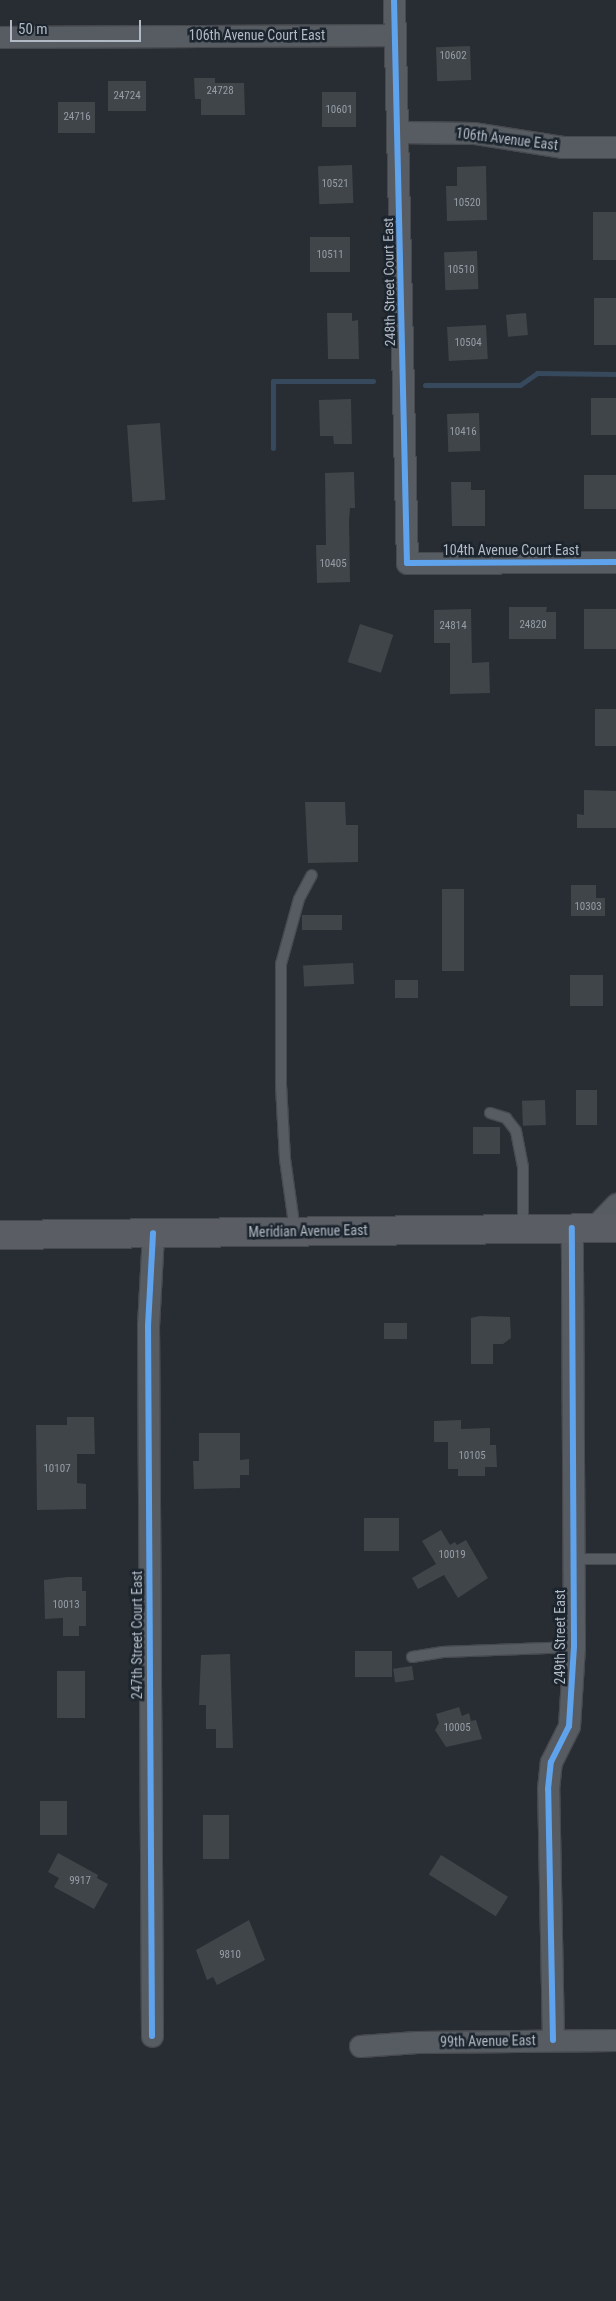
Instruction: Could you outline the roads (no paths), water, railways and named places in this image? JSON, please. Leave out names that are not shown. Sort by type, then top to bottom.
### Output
[{"type":"main road","name":"Meridian Avenue East","points":[[0,1234],[593,1228]]},
{"type":"street","name":"248th Street Court East","points":[[394,0],[407,563]]},
{"type":"street","name":"106th Avenue Court East","points":[[0,37],[394,35]]},
{"type":"street","name":"106th Avenue East","points":[[398,132],[474,133],[562,146],[616,147]]},
{"type":"street","name":"104th Avenue Court East","points":[[407,563],[616,562]]},
{"type":"street","points":[[593,1228],[616,1204]]},
{"type":"street","name":"249th Street East","points":[[553,2040],[548,1789],[551,1762],[569,1726],[574,1647],[572,1559],[593,1228]]},
{"type":"street","name":"247th Street Court East","points":[[152,2036],[148,1326],[153,1233]]},
{"type":"street","name":"99th Avenue East","points":[[360,2046],[616,2040]]},
{"type":"lane","points":[[295,1232],[285,1158],[281,1084],[281,964],[299,899],[312,874]]},
{"type":"lane","points":[[490,1113],[506,1118],[516,1131],[523,1167],[523,1229]]},
{"type":"lane","points":[[572,1559],[616,1559]]},
{"type":"lane","points":[[412,1657],[442,1652],[574,1647]]},
{"type":"waterway","points":[[425,385],[520,385],[537,373],[616,374]]},
{"type":"waterway","points":[[273,448],[273,381],[373,381]]}]
